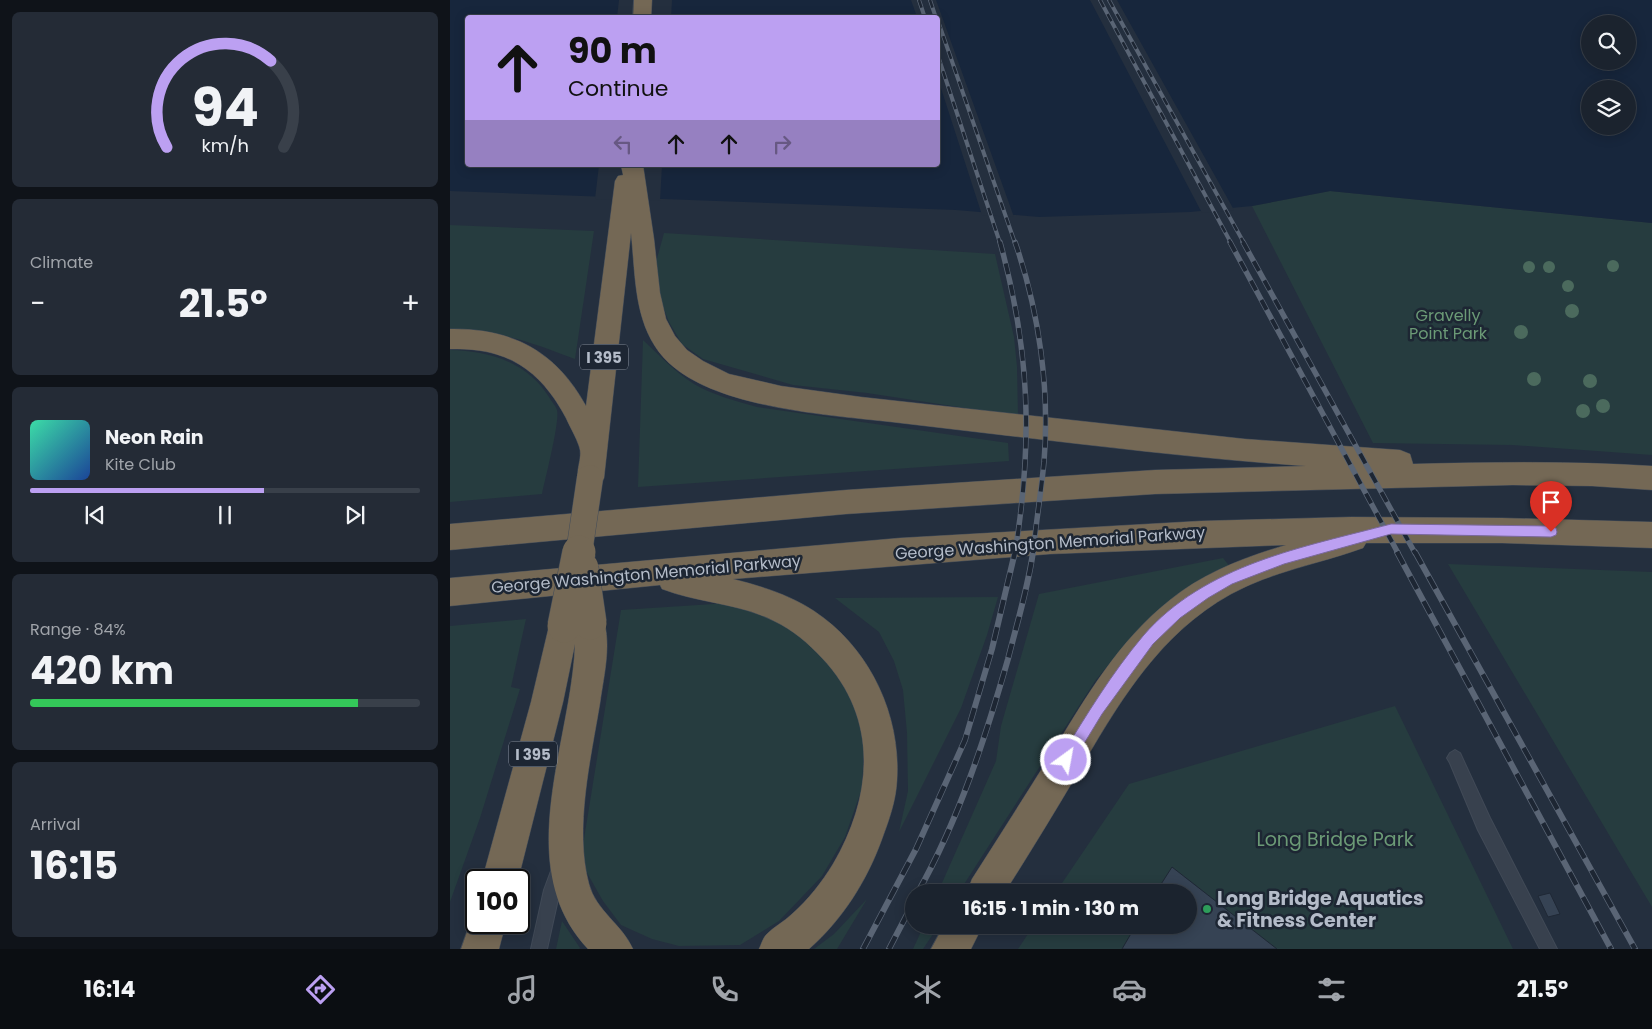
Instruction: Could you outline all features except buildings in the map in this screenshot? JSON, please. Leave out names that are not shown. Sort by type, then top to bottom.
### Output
[{"type":"highway","points":[[642,15],[643,0]]},
{"type":"highway","name":"I 395","points":[[503,869],[547,702],[577,625],[580,547],[628,167]]},
{"type":"highway","points":[[632,167],[643,241],[648,299],[659,330],[676,355],[707,376],[727,384],[810,401],[1058,430],[1238,449],[1354,457],[1513,472]]},
{"type":"highway","points":[[450,339],[479,340],[499,344],[516,350],[532,359],[557,381],[568,397],[593,446]]},
{"type":"highway","points":[[450,537],[751,510],[1154,482],[1513,472],[1652,478]]},
{"type":"highway","points":[[990,884],[1097,710],[1148,640],[1176,614],[1203,594],[1252,569],[1284,558],[1391,529]]},
{"type":"highway","name":"George Washington Memorial Parkway","points":[[450,592],[646,573],[1082,540],[1285,530],[1391,529],[1652,535]]},
{"type":"highway","points":[[646,573],[750,596],[778,606],[801,620],[820,634],[838,652],[854,674],[868,700],[880,730],[883,762],[880,793],[869,830],[853,865],[835,894],[811,922],[778,949]]},
{"type":"highway","points":[[577,625],[593,644],[574,769],[567,847],[569,878],[579,906],[593,927],[614,949]]},
{"type":"highway","points":[[480,949],[484,934]]},
{"type":"highway","points":[[950,949],[959,934]]},
{"type":"lane","points":[[1455,758],[1484,824],[1549,949]]},
{"type":"lane","points":[[539,949],[552,890],[567,847]]},
{"type":"green space","name":"Gravelly Point Park","points":[[1330,191],[1652,223],[1652,455],[1512,445],[1373,443],[1252,206]]},
{"type":"green space","points":[[450,225],[594,231],[575,359],[514,338],[484,332],[450,330]]},
{"type":"green space","points":[[664,233],[995,254],[1014,337],[1018,416],[867,393],[793,385],[703,359],[682,344],[669,322],[661,301],[656,262]]},
{"type":"green space","points":[[643,340],[667,363],[694,384],[725,397],[757,407],[1008,443],[1009,461],[638,487]]},
{"type":"green space","points":[[450,350],[493,356],[519,367],[540,385],[555,405],[557,410],[556,426],[542,494],[450,502]]},
{"type":"green space","points":[[1223,558],[1231,568],[1129,640],[1095,681],[964,884],[942,884],[996,761],[1001,726],[1039,594]]},
{"type":"green space","points":[[1448,564],[1652,572],[1652,907]]},
{"type":"green space","points":[[998,597],[987,635],[961,708],[899,832],[908,791],[907,733],[903,690],[894,661],[879,632],[835,598]]},
{"type":"green space","points":[[729,603],[760,612],[825,647],[860,710],[864,747],[862,788],[845,837],[822,876],[779,921],[740,945],[679,946],[652,939],[621,925],[603,901],[586,871],[583,845],[621,610]]},
{"type":"green space","points":[[526,619],[511,687],[520,689],[480,818],[450,902],[450,626]]},
{"type":"green space","name":"Long Bridge Park","points":[[1395,706],[1513,949],[1018,949],[1028,934],[1197,934],[1197,884],[1061,884],[1129,784]]},
{"type":"green space","points":[[867,899],[837,949],[814,949],[834,934]]},
{"type":"green space","points":[[562,921],[580,948],[579,949],[556,949]]},
{"type":"green space","points":[[920,934],[933,934],[923,949],[913,949]]},
{"type":"water","points":[[450,0],[1652,0],[1652,223],[1330,191],[1252,206],[1190,212],[1039,217],[956,210],[450,191]]},
{"type":"pier","points":[[619,0],[672,0],[671,15],[617,15]]},
{"type":"pier","points":[[911,0],[936,0],[1014,217],[982,215],[940,85],[940,15],[916,15]]},
{"type":"pier","points":[[1090,0],[1117,0],[1234,210],[1202,213]]},
{"type":"pier","points":[[599,167],[662,167],[660,201],[595,199]]},
{"type":"railway","points":[[919,0],[924,15]]},
{"type":"railway","points":[[930,0],[935,15]]},
{"type":"railway","points":[[1100,0],[1231,243]]},
{"type":"railway","points":[[1109,0],[1244,243]]},
{"type":"railway","points":[[940,27],[1015,243]]},
{"type":"railway","points":[[940,62],[1000,243]]},
{"type":"railway","points":[[1000,242],[1018,321],[1026,396],[1024,472],[1015,553]]},
{"type":"railway","points":[[1015,242],[1036,323],[1044,379],[1044,462],[1033,553]]},
{"type":"railway","points":[[1230,242],[1398,553]]},
{"type":"railway","points":[[1243,242],[1415,553]]},
{"type":"railway","points":[[863,949],[916,849],[965,740],[992,649],[1015,552]]},
{"type":"railway","points":[[922,884],[946,836],[980,749],[1008,659],[1033,552]]},
{"type":"railway","points":[[1397,552],[1611,949]]},
{"type":"railway","points":[[1415,552],[1635,949]]},
{"type":"railway","points":[[889,949],[905,918]]},
{"type":"place","name":"Long Bridge Aquatics & Fitness Center","points":[[1207,909]]},
{"type":"route","points":[[1066,760],[1097,710],[1148,640],[1176,614],[1203,594],[1228,580],[1284,558],[1391,529],[1551,532]]}]
